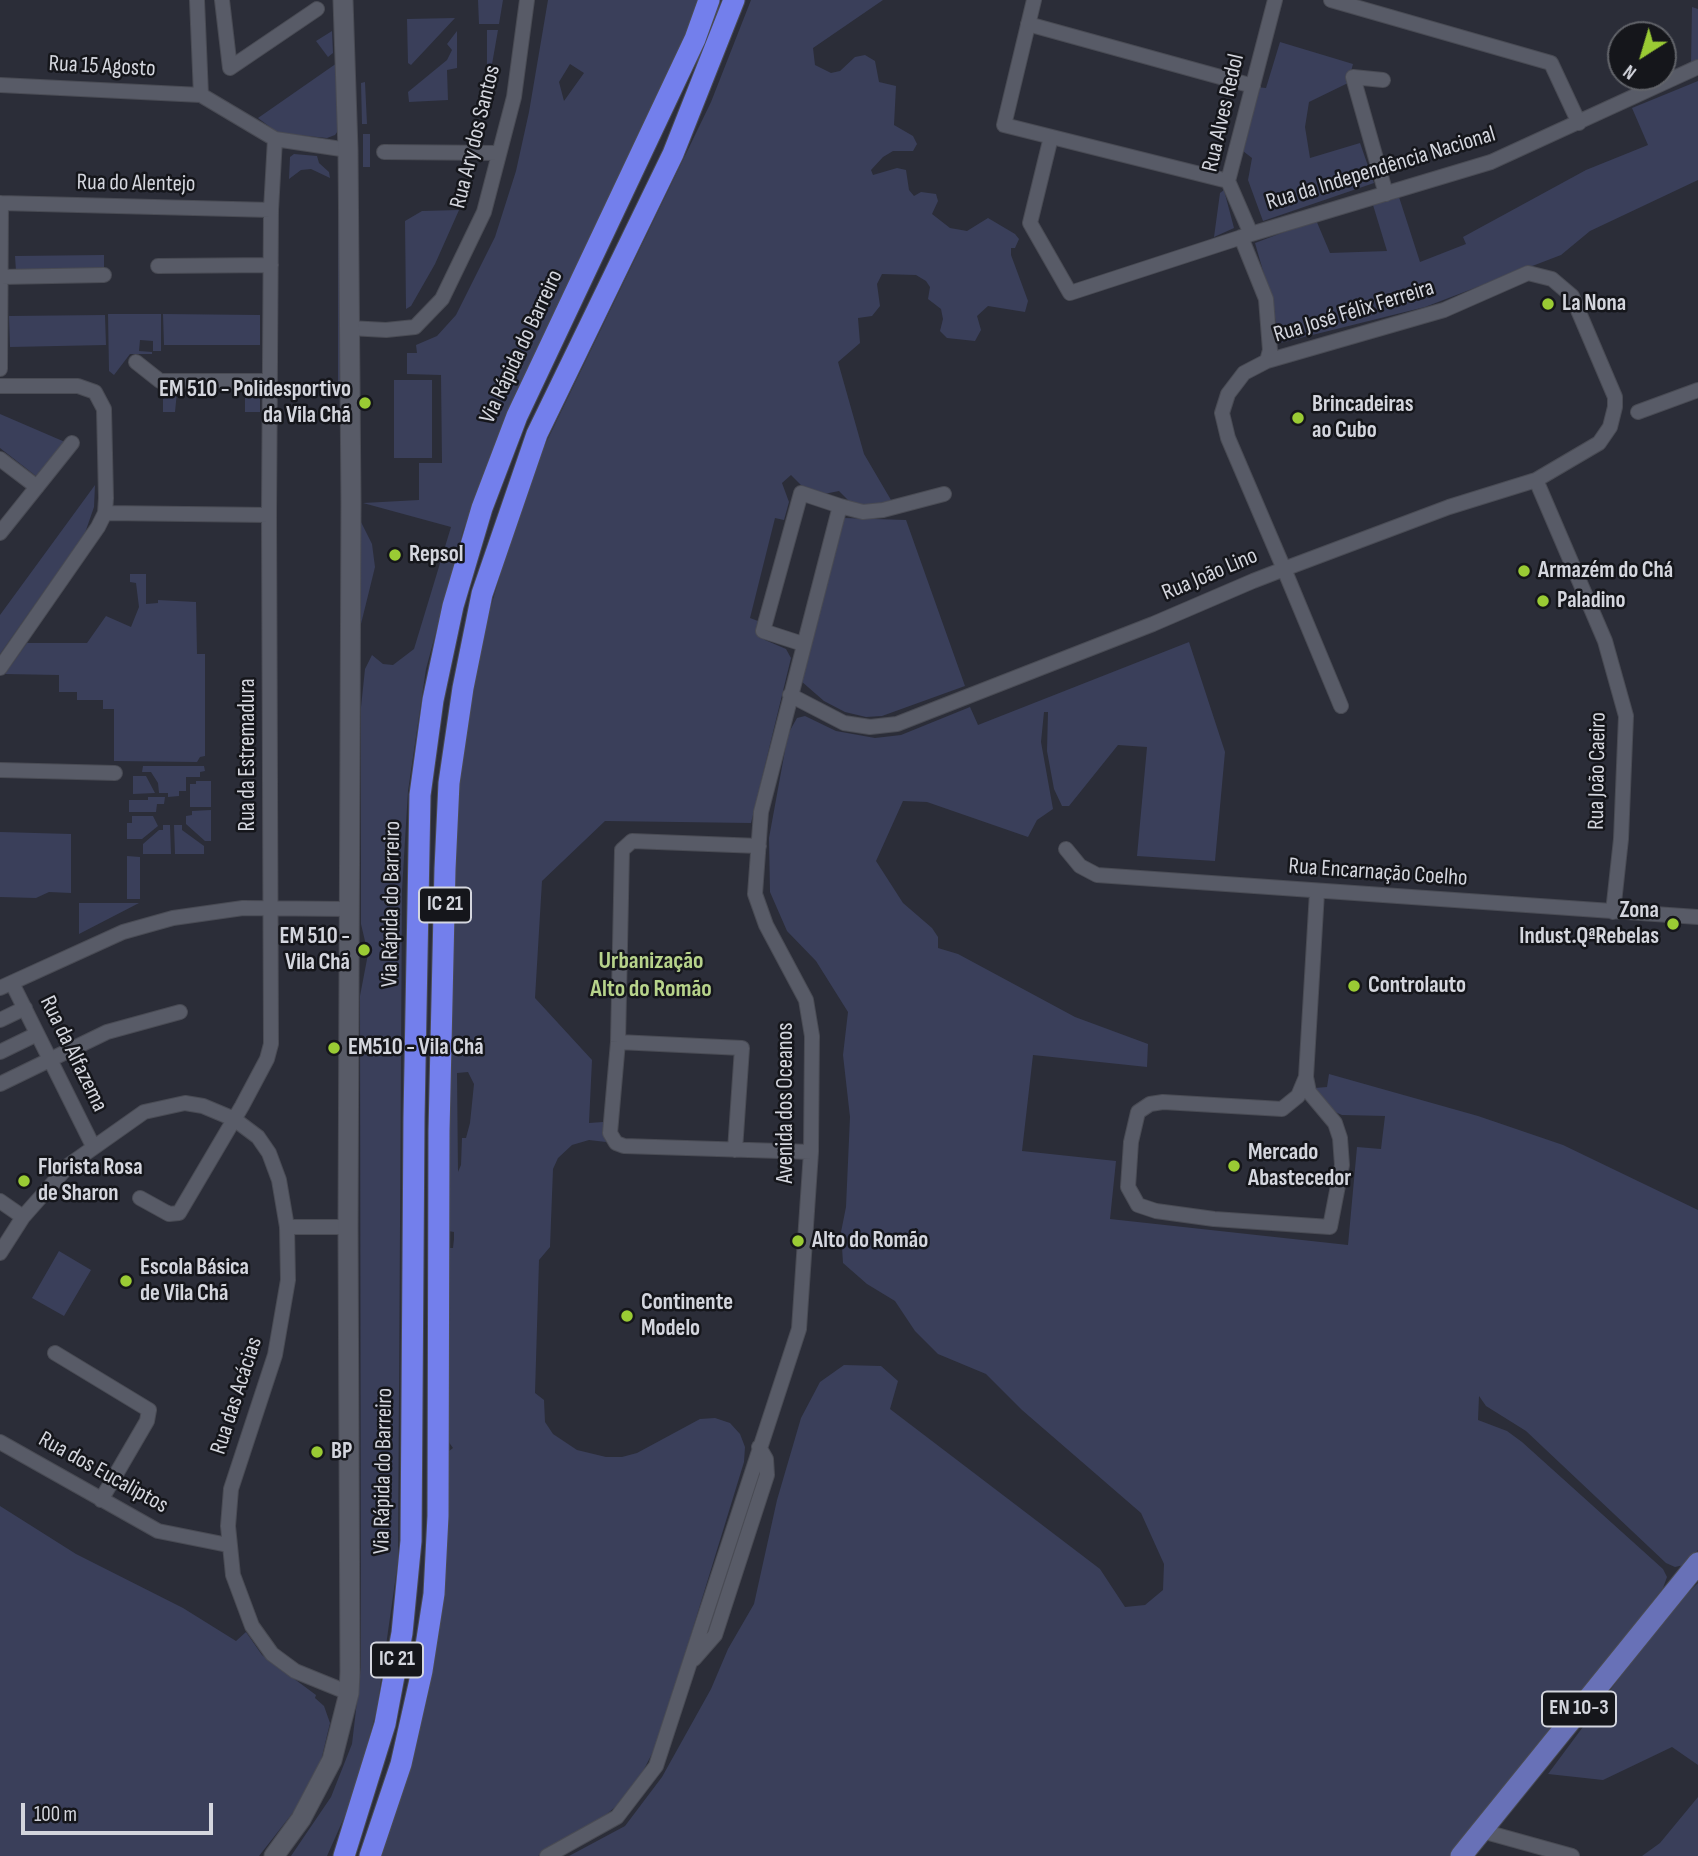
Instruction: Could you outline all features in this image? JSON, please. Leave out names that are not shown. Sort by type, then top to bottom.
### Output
[{"type":"highway","name":"Via Rápida do Barreiro","points":[[344,1856],[385,1724],[402,1633],[411,1541],[414,1118],[420,795],[433,701],[453,606],[478,520],[517,416],[695,39],[709,0]]},
{"type":"highway","name":"IC 21","points":[[370,1856],[401,1764],[422,1671],[434,1594],[438,1516],[439,1131],[446,869],[449,783],[465,675],[482,594],[537,434],[673,154],[734,0]]},
{"type":"main road","points":[[274,1856],[301,1819],[332,1760],[349,1693],[349,328],[348,149],[343,0]]},
{"type":"main road","name":"EN 10-3","points":[[1461,1856],[1698,1563]]},
{"type":"street","points":[[197,0],[201,95],[275,139],[348,149]]},
{"type":"street","points":[[222,0],[230,68],[317,9]]},
{"type":"street","name":"Rua Ary dos Santos","points":[[349,328],[386,330],[415,327],[442,299],[484,212],[514,97],[527,0]]},
{"type":"street","points":[[1034,0],[1004,125],[1228,181]]},
{"type":"street","name":"Rua Alves Redol","points":[[1267,361],[1270,350],[1266,299],[1228,181],[1275,0]]},
{"type":"street","points":[[1331,0],[1551,63],[1579,122]]},
{"type":"street","points":[[1028,24],[1252,86]]},
{"type":"street","name":"Rua da Independência Nacional","points":[[1051,137],[1031,222],[1070,293],[1246,236],[1491,162],[1698,67]]},
{"type":"street","points":[[1383,80],[1353,77],[1386,194]]},
{"type":"street","name":"Rua 15 Agosto","points":[[0,85],[201,95]]},
{"type":"street","name":"Rua da Estremadura","points":[[140,1198],[169,1214],[179,1213],[267,1059],[271,1044],[270,381],[271,210],[275,139]]},
{"type":"street","points":[[384,152],[499,153]]},
{"type":"street","points":[[0,369],[1,203]]},
{"type":"street","name":"Rua do Alentejo","points":[[1,203],[271,210]]},
{"type":"street","points":[[158,266],[271,265]]},
{"type":"street","name":"Rua José Félix Ferreira","points":[[1341,706],[1222,422],[1223,403],[1237,380],[1267,361],[1444,310],[1523,275],[1535,273],[1560,283],[1572,296],[1615,397]]},
{"type":"street","points":[[1,277],[104,275]]},
{"type":"street","points":[[136,362],[160,382],[270,381]]},
{"type":"street","points":[[0,386],[78,386],[95,392],[104,409],[105,513],[0,668]]},
{"type":"street","points":[[1638,412],[1698,390]]},
{"type":"street","name":"Rua João Lino","points":[[790,695],[844,723],[870,727],[897,724],[1284,569],[1449,507],[1536,480],[1599,443],[1610,427],[1615,397]]},
{"type":"street","points":[[0,533],[72,443]]},
{"type":"street","points":[[0,459],[37,487]]},
{"type":"street","name":"Rua João Caeiro","points":[[1536,480],[1605,642],[1626,716],[1621,839],[1614,912]]},
{"type":"street","points":[[803,644],[763,631],[801,493],[863,512],[883,510],[944,494]]},
{"type":"street","name":"Avenida dos Oceanos","points":[[547,1856],[617,1817],[656,1766],[690,1663],[715,1635],[766,1475],[766,1459],[759,1447],[799,1329],[811,1152],[813,1036],[806,1000],[766,925],[755,894],[761,812],[840,506]]},
{"type":"street","points":[[105,513],[270,514]]},
{"type":"street","points":[[0,770],[115,773]]},
{"type":"street","points":[[759,846],[632,841],[624,846],[621,855],[618,1042],[610,1133],[616,1143],[811,1152]]},
{"type":"street","name":"Rua Encarnação Coelho","points":[[1066,849],[1080,866],[1097,875],[1698,917]]},
{"type":"street","points":[[1306,1077],[1298,1096],[1282,1109],[1163,1102],[1150,1104],[1138,1112],[1128,1187],[1138,1205],[1156,1211],[1214,1219],[1330,1227],[1342,1165],[1340,1138],[1335,1123],[1309,1092],[1306,1077],[1317,892]]},
{"type":"street","points":[[6,985],[123,932],[159,921],[211,912],[271,908],[348,909]]},
{"type":"street","name":"Rua da Alfazema","points":[[6,985],[24,1008],[93,1146]]},
{"type":"street","points":[[0,1020],[24,1008]]},
{"type":"street","points":[[0,1084],[107,1032],[180,1012]]},
{"type":"street","points":[[0,1052],[37,1034]]},
{"type":"street","points":[[618,1042],[742,1048],[735,1150]]},
{"type":"street","name":"Rua das Acácias","points":[[2,1245],[69,1165],[144,1112],[164,1105],[203,1105],[234,1119],[258,1138],[269,1153],[279,1180],[287,1227],[288,1280],[282,1329],[231,1489],[229,1545],[242,1604],[267,1648],[295,1671],[349,1693]]},
{"type":"street","points":[[0,1201],[23,1217]]},
{"type":"street","points":[[287,1227],[348,1227]]},
{"type":"street","points":[[55,1353],[149,1410],[147,1421],[101,1500]]},
{"type":"street","name":"Rua dos Eucaliptos","points":[[0,1442],[158,1531],[229,1545]]},
{"type":"street","points":[[1482,1831],[1535,1843],[1572,1856]]},
{"type":"shaded area","points":[[478,0],[503,0],[499,24],[479,24]]},
{"type":"shaded area","points":[[548,0],[700,0],[679,55],[552,317],[498,437],[463,531],[426,669],[408,791],[402,890],[398,1561],[377,1709],[351,1802],[327,1856],[291,1856],[331,1797],[352,1744],[361,1667],[360,996],[368,954],[361,924],[361,707],[365,669],[372,655],[383,664],[393,665],[414,649],[451,527],[363,503],[419,500],[419,463],[442,463],[441,375],[407,374],[407,353],[417,353],[416,345],[437,336],[456,315],[495,237],[516,171]],"holes":[[[570,64],[584,73],[564,101],[559,82]]]},
{"type":"shaded area","points":[[751,0],[883,0],[813,48],[815,65],[831,73],[840,71],[855,57],[865,55],[875,61],[879,82],[896,86],[894,125],[913,136],[917,144],[913,151],[893,151],[883,157],[871,170],[873,175],[897,168],[906,170],[909,190],[914,196],[921,192],[936,194],[938,201],[932,214],[950,228],[967,231],[988,218],[1015,234],[1019,239],[1015,248],[1011,248],[1011,255],[1028,301],[1025,312],[988,306],[977,316],[981,330],[975,341],[947,338],[940,331],[943,319],[941,309],[928,299],[930,287],[926,281],[916,275],[882,274],[877,284],[880,306],[872,316],[858,318],[860,343],[838,362],[864,454],[891,500],[873,507],[849,501],[839,491],[824,494],[804,488],[791,475],[782,483],[789,502],[784,520],[775,518],[750,618],[758,621],[765,640],[786,649],[791,658],[751,823],[605,821],[542,881],[535,998],[592,1060],[589,1123],[603,1122],[606,1142],[589,1140],[572,1145],[558,1158],[553,1169],[550,1247],[539,1260],[535,1393],[544,1400],[545,1422],[553,1434],[577,1450],[606,1457],[622,1457],[637,1453],[700,1419],[715,1418],[730,1423],[740,1434],[745,1447],[744,1462],[658,1742],[640,1777],[620,1803],[596,1823],[538,1856],[381,1856],[405,1784],[427,1699],[438,1633],[448,1520],[449,1451],[453,1448],[448,1441],[449,1248],[453,1248],[454,1232],[448,1231],[447,1210],[455,806],[481,640],[519,511],[542,451],[711,102]],"holes":[[[468,1072],[474,1084],[470,1123],[466,1138],[462,1138],[461,1165],[458,1172],[457,1073]]]},
{"type":"shaded area","points":[[1692,7],[1698,9],[1698,62],[1691,65]]},
{"type":"shaded area","points":[[455,18],[411,65],[408,63],[407,19]]},
{"type":"shaded area","points":[[487,30],[498,30],[491,70],[487,69]]},
{"type":"shaded area","points":[[332,31],[333,53],[328,57],[316,41]]},
{"type":"shaded area","points":[[457,31],[457,68],[447,70],[448,100],[409,102],[408,92],[447,60],[452,50],[447,44]]},
{"type":"shaded area","points":[[1280,42],[1353,64],[1348,83],[1309,102],[1305,127],[1310,158],[1360,143],[1374,183],[1263,221],[1248,180],[1252,158],[1243,151],[1256,87],[1266,88]]},
{"type":"shaded area","points":[[337,63],[340,128],[335,135],[327,138],[278,133],[258,118]]},
{"type":"shaded area","points":[[1698,81],[1698,180],[1590,231],[1561,255],[1425,307],[1280,343],[1272,302],[1255,243],[1316,220],[1330,253],[1387,251],[1373,205],[1399,197],[1420,262],[1466,244],[1463,237],[1586,170],[1648,145],[1632,108]]},
{"type":"shaded area","points":[[365,82],[367,124],[362,124],[361,83]]},
{"type":"shaded area","points":[[363,134],[370,134],[370,167],[363,167]]},
{"type":"shaded area","points":[[294,154],[317,156],[319,163],[329,172],[330,178],[311,169],[301,170],[289,179],[290,157]]},
{"type":"shaded area","points":[[1224,190],[1234,228],[1214,237],[1220,193]]},
{"type":"shaded area","points":[[338,193],[341,193],[342,384],[338,399]]},
{"type":"shaded area","points":[[459,210],[435,264],[411,306],[406,309],[405,221],[422,211]]},
{"type":"shaded area","points":[[104,255],[104,269],[16,271],[15,256]]},
{"type":"shaded area","points":[[108,314],[161,314],[161,351],[153,351],[153,341],[140,340],[139,351],[152,354],[130,354],[114,375],[109,371]]},
{"type":"shaded area","points":[[163,314],[260,315],[260,345],[164,345]]},
{"type":"shaded area","points":[[105,315],[106,345],[10,347],[9,316]]},
{"type":"shaded area","points":[[394,380],[432,380],[432,458],[394,458]]},
{"type":"shaded area","points":[[252,391],[260,395],[260,412],[245,412],[245,398]]},
{"type":"shaded area","points":[[171,392],[177,392],[175,412],[163,412],[163,399]]},
{"type":"shaded area","points":[[0,414],[65,442],[36,476],[0,448]]},
{"type":"shaded area","points":[[95,485],[94,507],[85,533],[0,654],[0,615]]},
{"type":"shaded area","points":[[844,518],[906,520],[965,686],[882,716],[866,717],[845,712],[824,701],[801,681],[839,524]]},
{"type":"shaded area","points":[[361,522],[372,544],[375,567],[360,628]]},
{"type":"shaded area","points":[[130,574],[146,574],[146,604],[158,603],[158,600],[196,602],[197,654],[205,654],[205,756],[200,757],[197,762],[114,761],[114,709],[103,709],[103,700],[77,700],[77,692],[59,692],[59,675],[5,674],[27,643],[87,643],[106,616],[131,627],[139,607],[136,583],[130,582]]},
{"type":"shaded area","points":[[1189,642],[1225,752],[1215,861],[1137,856],[1147,747],[1118,745],[1069,806],[1062,806],[1054,789],[1047,751],[1048,712],[1044,712],[1041,742],[1053,809],[1037,820],[1028,837],[927,802],[903,801],[876,861],[903,903],[932,928],[938,937],[938,948],[958,954],[1075,1017],[1148,1044],[1147,1067],[1033,1055],[1022,1151],[1116,1161],[1110,1219],[1348,1245],[1357,1147],[1381,1149],[1385,1116],[1342,1115],[1324,1107],[1315,1088],[1327,1087],[1329,1074],[1478,1116],[1563,1145],[1698,1210],[1698,1550],[1684,1565],[1675,1567],[1666,1563],[1526,1431],[1486,1406],[1479,1396],[1478,1420],[1507,1431],[1522,1442],[1663,1569],[1667,1577],[1663,1588],[1565,1716],[1451,1856],[569,1856],[625,1826],[662,1777],[754,1604],[777,1500],[801,1418],[820,1382],[844,1365],[881,1366],[898,1381],[890,1409],[1100,1569],[1125,1607],[1145,1605],[1163,1590],[1164,1564],[1141,1513],[1022,1410],[986,1374],[938,1354],[915,1331],[895,1301],[867,1284],[843,1263],[841,1232],[846,1207],[850,1117],[843,1055],[848,1012],[816,961],[787,931],[770,892],[769,838],[788,734],[797,718],[805,716],[836,731],[875,738],[901,735],[970,707],[978,725]]},
{"type":"shaded area","points":[[143,766],[204,766],[205,771],[200,772],[200,777],[186,777],[186,791],[179,791],[179,796],[168,797],[168,793],[159,793],[158,783],[151,772],[142,772]]},
{"type":"shaded area","points":[[133,776],[146,776],[155,793],[133,794]]},
{"type":"shaded area","points":[[196,781],[211,781],[211,807],[190,807],[190,784],[196,784]]},
{"type":"shaded area","points":[[148,797],[165,797],[164,804],[157,804],[156,812],[129,812],[129,800],[148,800]]},
{"type":"shaded area","points":[[211,810],[211,841],[205,841],[186,824],[186,816],[192,815],[192,811]]},
{"type":"shaded area","points":[[132,816],[153,816],[158,826],[142,839],[127,839],[127,823],[132,823]]},
{"type":"shaded area","points":[[163,825],[170,825],[171,854],[143,854],[143,844],[159,830],[163,830]]},
{"type":"shaded area","points":[[174,825],[182,825],[182,830],[204,846],[204,854],[175,854]]},
{"type":"shaded area","points":[[0,832],[71,834],[71,893],[49,892],[36,898],[0,897]]},
{"type":"shaded area","points":[[127,856],[140,857],[140,899],[127,899]]},
{"type":"shaded area","points":[[79,903],[139,903],[79,934]]},
{"type":"shaded area","points":[[59,1251],[91,1270],[64,1316],[32,1298]]},
{"type":"shaded area","points":[[0,1506],[76,1554],[183,1608],[236,1641],[246,1632],[262,1655],[316,1695],[315,1698],[324,1706],[330,1723],[320,1765],[298,1806],[259,1856],[0,1856]]},
{"type":"shaded area","points":[[1698,1583],[1698,1765],[1672,1747],[1603,1780],[1548,1774],[1669,1611]]},
{"type":"shaded area","points":[[1698,1797],[1698,1856],[1642,1856],[1660,1843]]},
{"type":"place","name":"La Nona","points":[[1548,304]]},
{"type":"place","name":"EM 510 - Polidesportivo da Vila Chã","points":[[365,403]]},
{"type":"place","name":"Brincadeiras ao Cubo","points":[[1298,418]]},
{"type":"place","name":"Repsol","points":[[395,555]]},
{"type":"place","name":"Armazém do Chá","points":[[1524,571]]},
{"type":"place","name":"Paladino","points":[[1543,601]]},
{"type":"place","name":"Zona Indust.QªRebelas","points":[[1673,924]]},
{"type":"place","name":"EM 510 - Vila Chã","points":[[364,950]]},
{"type":"place","name":"Controlauto","points":[[1354,986]]},
{"type":"place","name":"EM510 - Vila Chã","points":[[334,1048]]},
{"type":"place","name":"Mercado Abastecedor","points":[[1234,1166]]},
{"type":"place","name":"Florista Rosa de Sharon","points":[[24,1181]]},
{"type":"place","name":"Alto do Romão","points":[[798,1241]]},
{"type":"place","name":"Escola Básica de Vila Chã","points":[[126,1281]]},
{"type":"place","name":"Continente Modelo","points":[[627,1316]]},
{"type":"place","name":"BP","points":[[317,1452]]},
{"type":"district","name":"Urbanização Alto do Romão","points":[[651,976]]}]
